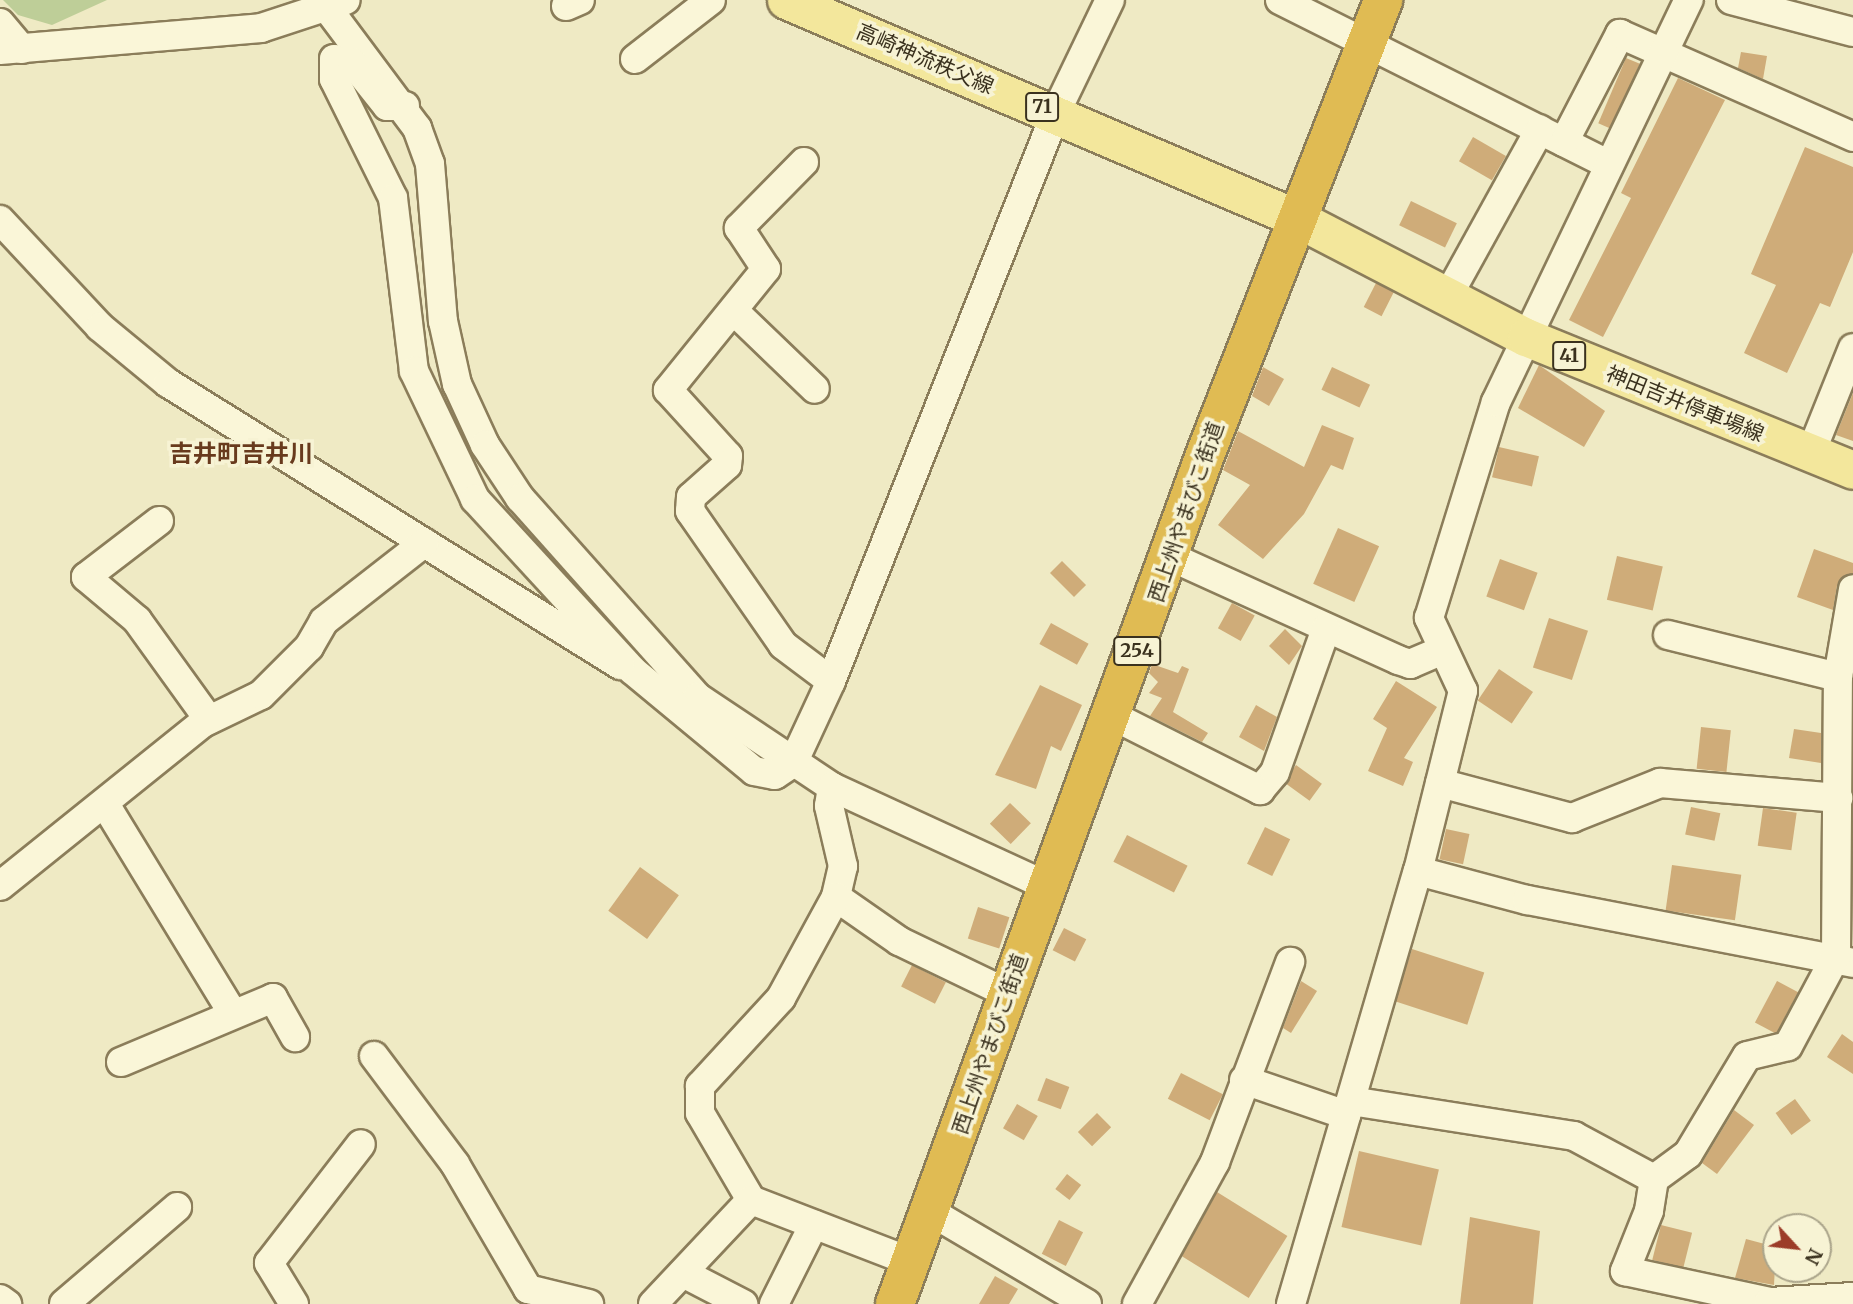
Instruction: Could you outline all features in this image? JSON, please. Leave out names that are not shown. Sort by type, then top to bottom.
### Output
[{"type":"highway","name":"西上州やまびこ街道","points":[[895,1304],[931,1212],[1045,885],[1113,716],[1363,41],[1383,0]]},
{"type":"main road","name":"高崎神流秩父線","points":[[786,0],[1056,112],[1296,218]]},
{"type":"main road","name":"神田吉井停車場線","points":[[1296,218],[1449,294],[1525,337],[1810,455],[1853,470]]},
{"type":"street","points":[[635,59],[710,0]]},
{"type":"street","points":[[404,106],[387,106],[352,61],[334,59],[334,79],[393,198],[410,345],[430,412],[475,499],[632,670],[754,771],[775,775],[793,763],[831,681],[1056,112],[1110,0]]},
{"type":"street","points":[[1280,0],[1608,164]]},
{"type":"street","points":[[1291,1304],[1418,871],[1463,691],[1429,618],[1496,402],[1689,0]]},
{"type":"street","points":[[1731,0],[1770,6],[1853,33]]},
{"type":"street","points":[[0,23],[11,49],[261,28],[337,4],[404,106],[430,164],[443,321],[457,384],[485,444],[563,550],[697,697],[832,787],[1045,885]]},
{"type":"street","points":[[1449,294],[1620,34],[1661,55],[1853,137]]},
{"type":"street","points":[[804,162],[739,228],[766,269],[668,390],[728,456],[727,465],[691,497],[690,511],[783,645],[831,681]]},
{"type":"street","points":[[0,220],[100,327],[168,383],[388,514],[424,543],[632,670]]},
{"type":"street","points":[[734,311],[815,389]]},
{"type":"street","points":[[1810,455],[1853,348]]},
{"type":"street","points":[[159,521],[86,577],[137,620],[209,720]]},
{"type":"street","points":[[0,886],[209,720],[261,695],[309,647],[324,621],[424,543]]},
{"type":"street","points":[[1171,557],[1326,629],[1410,664],[1443,650]]},
{"type":"street","points":[[1853,589],[1847,643],[1838,677],[1838,798],[1845,959],[1788,1046],[1747,1056],[1688,1153],[1654,1179],[1649,1210],[1625,1271],[1769,1301],[1853,1297]]},
{"type":"street","points":[[1113,716],[1260,790],[1275,772],[1326,629]]},
{"type":"street","points":[[1668,635],[1838,677]]},
{"type":"street","points":[[1440,783],[1572,818],[1660,783],[1838,798]]},
{"type":"street","points":[[832,787],[829,806],[843,866],[836,897],[781,998],[700,1086],[700,1113],[711,1138],[751,1200],[912,1262]]},
{"type":"street","points":[[105,804],[233,1014]]},
{"type":"street","points":[[1418,871],[1527,900],[1845,959]]},
{"type":"street","points":[[836,897],[899,941],[1009,994]]},
{"type":"street","points":[[1137,1304],[1215,1162],[1290,962]]},
{"type":"street","points":[[121,1062],[273,998],[295,1037]]},
{"type":"street","points":[[374,1056],[455,1164],[528,1289],[589,1304]]},
{"type":"street","points":[[1244,1080],[1349,1108],[1574,1136],[1654,1179]]},
{"type":"street","points":[[294,1304],[269,1263],[361,1144]]},
{"type":"street","points":[[653,1304],[751,1200]]},
{"type":"street","points":[[64,1304],[177,1207]]},
{"type":"street","points":[[931,1212],[1050,1294],[1087,1304]]},
{"type":"street","points":[[774,1304],[814,1224]]},
{"type":"street","points":[[683,1272],[743,1304]]},
{"type":"street","points":[[0,1299],[7,1304]]},
{"type":"green space","points":[[3,0],[107,0],[52,25],[18,15]]},
{"type":"building","points":[[1741,52],[1767,56],[1763,79],[1738,68]]},
{"type":"building","points":[[1626,58],[1640,64],[1612,129],[1598,123]]},
{"type":"building","points":[[1678,78],[1725,100],[1603,337],[1569,320],[1631,198],[1621,193]]},
{"type":"building","points":[[1473,137],[1506,156],[1492,180],[1459,161]]},
{"type":"building","points":[[1805,147],[1853,167],[1853,252],[1830,307],[1820,303],[1787,373],[1744,353],[1776,285],[1751,274]]},
{"type":"building","points":[[1411,201],[1457,223],[1445,248],[1399,225]]},
{"type":"building","points":[[1376,283],[1394,292],[1382,316],[1364,307]]},
{"type":"building","points":[[1539,365],[1605,411],[1584,447],[1518,408]]},
{"type":"building","points":[[1263,367],[1284,379],[1269,406],[1252,396]]},
{"type":"building","points":[[1332,367],[1370,385],[1359,407],[1321,390]]},
{"type":"building","points":[[1853,393],[1853,441],[1836,435]]},
{"type":"building","points":[[1322,425],[1354,438],[1343,470],[1331,465],[1304,514],[1263,559],[1218,525],[1250,485],[1223,470],[1238,431],[1304,467]]},
{"type":"building","points":[[1499,447],[1539,456],[1532,486],[1492,477]]},
{"type":"building","points":[[1338,528],[1379,546],[1354,602],[1313,584]]},
{"type":"building","points":[[1814,549],[1853,563],[1853,573],[1837,586],[1833,610],[1797,597]]},
{"type":"building","points":[[1617,556],[1663,567],[1653,610],[1607,600]]},
{"type":"building","points":[[1500,559],[1538,573],[1524,610],[1486,597]]},
{"type":"building","points":[[1062,561],[1086,585],[1074,597],[1050,573]]},
{"type":"building","points":[[1232,603],[1255,616],[1241,641],[1218,628]]},
{"type":"building","points":[[1549,618],[1588,631],[1572,680],[1533,667]]},
{"type":"building","points":[[1051,623],[1089,644],[1077,665],[1039,644]]},
{"type":"building","points":[[1285,629],[1302,646],[1289,665],[1269,646]]},
{"type":"building","points":[[1152,664],[1178,673],[1182,666],[1189,669],[1173,712],[1208,733],[1202,742],[1150,716],[1162,698],[1149,693],[1158,682],[1149,673]]},
{"type":"building","points":[[1499,669],[1533,692],[1512,723],[1478,701]]},
{"type":"building","points":[[1396,681],[1437,707],[1404,758],[1413,762],[1403,786],[1368,771],[1387,728],[1373,719]]},
{"type":"building","points":[[1040,685],[1082,705],[1061,751],[1051,746],[1036,789],[995,775]]},
{"type":"building","points":[[1256,705],[1277,717],[1264,751],[1239,737]]},
{"type":"building","points":[[1701,727],[1731,730],[1726,772],[1697,769]]},
{"type":"building","points":[[1794,729],[1821,733],[1821,763],[1789,758]]},
{"type":"building","points":[[1296,765],[1322,784],[1310,801],[1284,782]]},
{"type":"building","points":[[1010,803],[1031,823],[1011,844],[990,824]]},
{"type":"building","points":[[1691,807],[1720,813],[1715,841],[1685,834]]},
{"type":"building","points":[[1763,808],[1797,813],[1791,850],[1758,846]]},
{"type":"building","points":[[1265,827],[1290,839],[1272,876],[1247,864]]},
{"type":"building","points":[[1446,829],[1469,834],[1463,864],[1440,859]]},
{"type":"building","points":[[1127,835],[1188,866],[1174,893],[1113,862]]},
{"type":"building","points":[[1672,865],[1741,875],[1735,920],[1666,911]]},
{"type":"building","points":[[640,867],[679,895],[647,939],[608,911]]},
{"type":"building","points":[[978,907],[1009,917],[999,949],[968,938]]},
{"type":"building","points":[[1064,928],[1086,939],[1075,962],[1053,950]]},
{"type":"building","points":[[1412,949],[1484,972],[1467,1025],[1395,1001]]},
{"type":"building","points":[[912,965],[946,982],[935,1004],[901,986]]},
{"type":"building","points":[[1301,981],[1317,991],[1291,1033],[1283,1028]]},
{"type":"building","points":[[1777,981],[1798,992],[1776,1034],[1755,1022]]},
{"type":"building","points":[[1842,1034],[1853,1042],[1853,1074],[1827,1057]]},
{"type":"building","points":[[1181,1073],[1223,1094],[1210,1120],[1168,1099]]},
{"type":"building","points":[[1046,1078],[1069,1087],[1061,1109],[1037,1100]]},
{"type":"building","points":[[1795,1099],[1811,1121],[1791,1135],[1776,1113]]},
{"type":"building","points":[[1017,1104],[1038,1116],[1024,1140],[1003,1128]]},
{"type":"building","points":[[1734,1110],[1754,1125],[1717,1174],[1702,1163]]},
{"type":"building","points":[[1097,1113],[1111,1127],[1092,1146],[1078,1132]]},
{"type":"building","points":[[1359,1151],[1439,1169],[1421,1245],[1341,1227]]},
{"type":"building","points":[[1067,1174],[1081,1185],[1069,1200],[1055,1189]]},
{"type":"building","points":[[1217,1192],[1287,1236],[1249,1298],[1178,1254]]},
{"type":"building","points":[[1470,1217],[1540,1231],[1533,1304],[1460,1304]]},
{"type":"building","points":[[1059,1220],[1083,1232],[1066,1266],[1042,1254]]},
{"type":"building","points":[[1661,1225],[1692,1233],[1683,1268],[1652,1260]]},
{"type":"building","points":[[1746,1239],[1762,1243],[1762,1283],[1735,1278]]},
{"type":"building","points":[[995,1276],[1018,1289],[1009,1304],[979,1304]]},
{"type":"district","name":"吉井町吉井川","points":[[241,454]]}]
